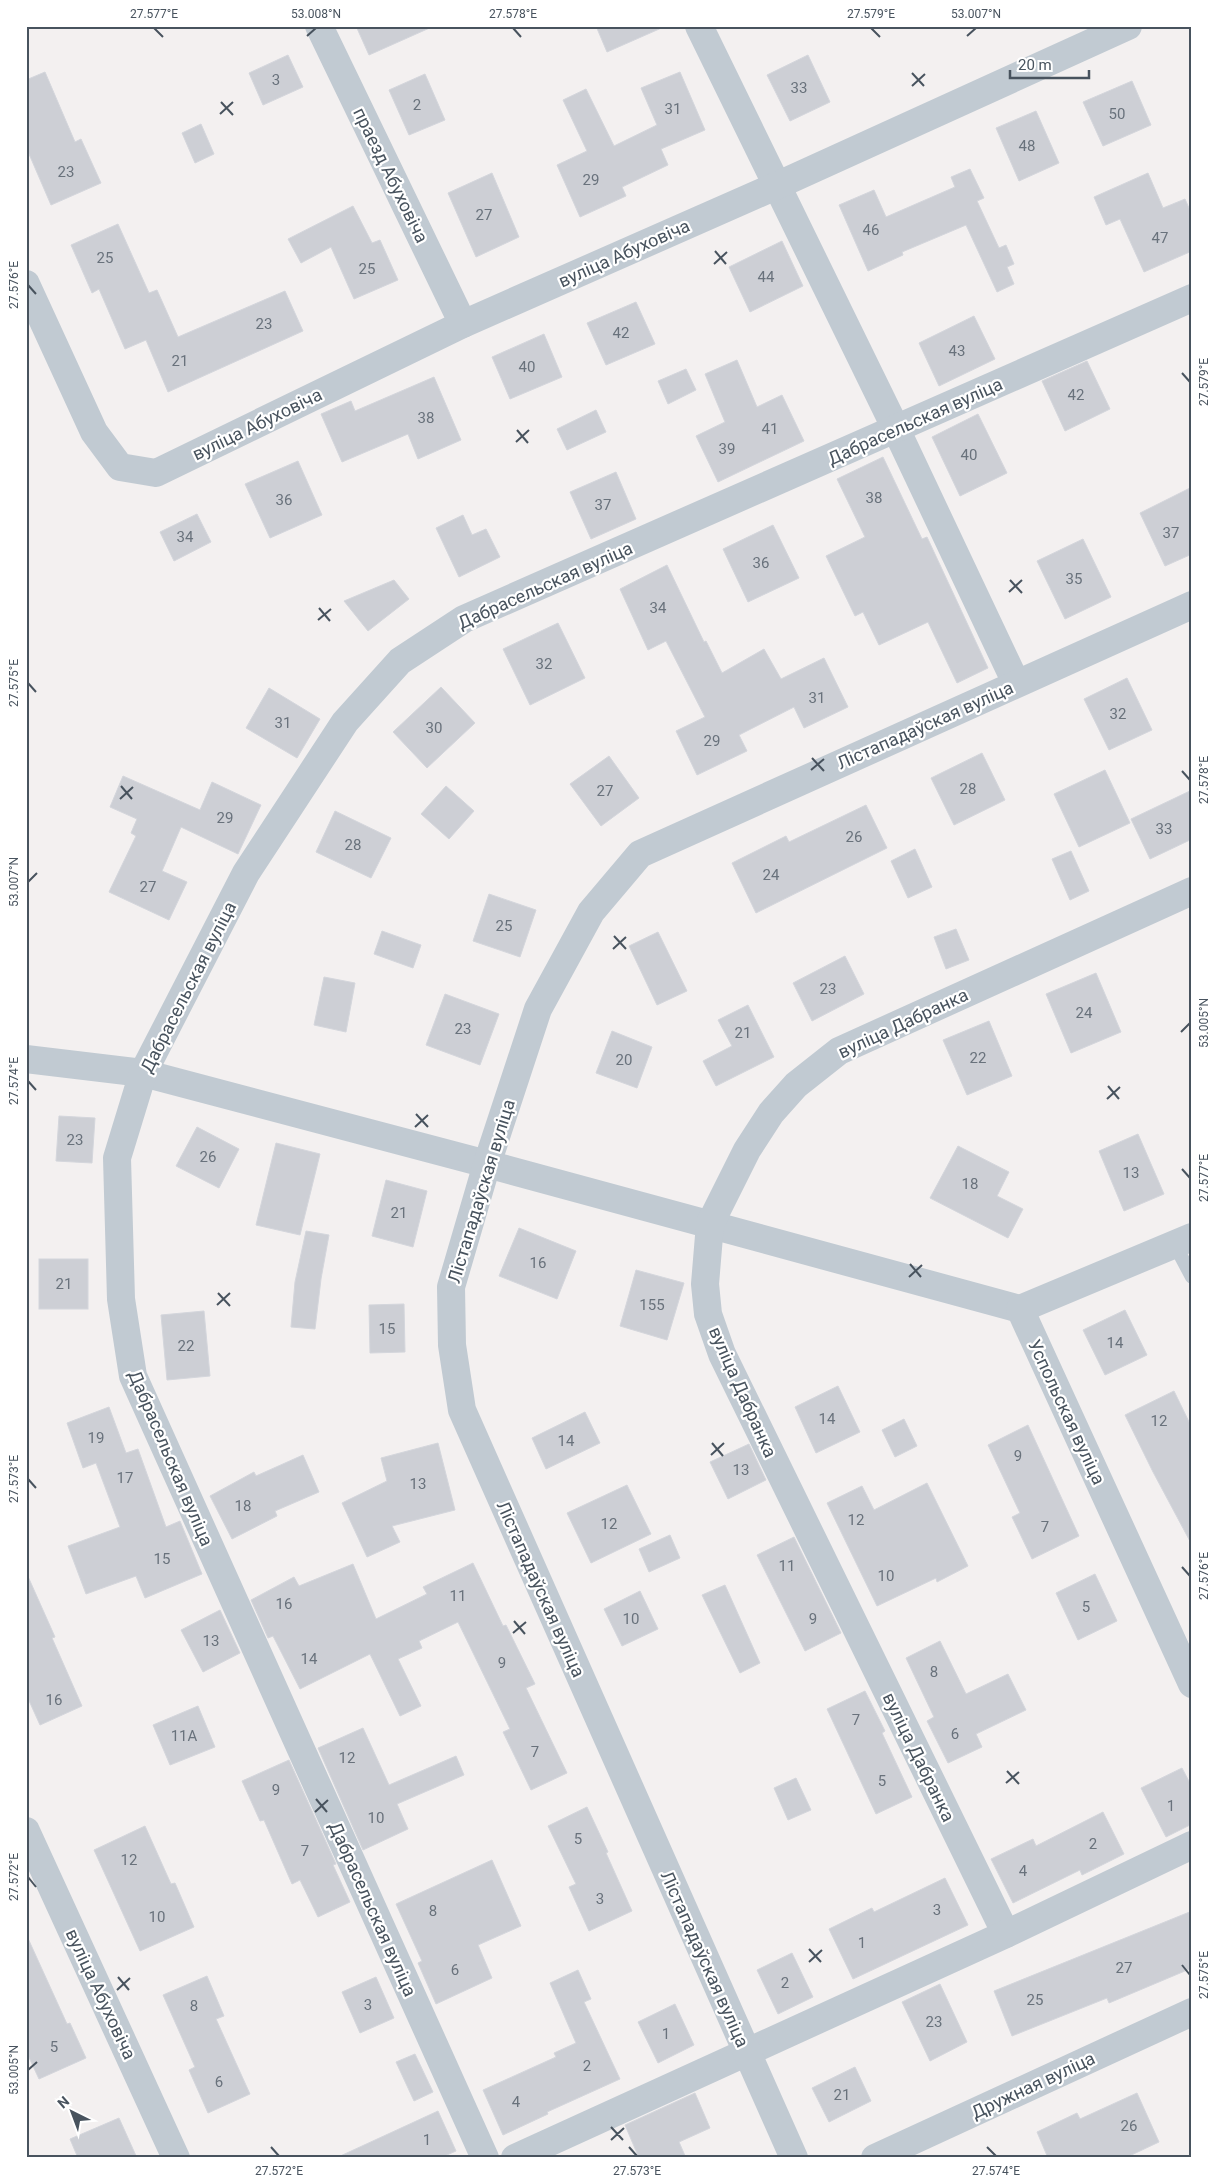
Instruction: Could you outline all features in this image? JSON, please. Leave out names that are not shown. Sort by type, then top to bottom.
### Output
[{"type":"street","name":"праезд Абуховіча","points":[[319,26],[463,324]]},
{"type":"street","points":[[699,26],[896,429],[1016,683]]},
{"type":"street","name":"вуліца Абуховіча","points":[[26,284],[94,432],[120,467],[156,473],[463,324],[776,186],[1081,37],[1128,26]]},
{"type":"street","name":"Дабрасельская вуліца","points":[[485,2158],[133,1376],[121,1299],[117,1158],[143,1073],[246,873],[345,722],[400,661],[464,619],[1192,298]]},
{"type":"street","name":"Лістападаўская вуліца","points":[[794,2158],[462,1410],[452,1345],[451,1286],[487,1164],[538,1009],[590,912],[640,854],[1192,605]]},
{"type":"street","name":"вуліца Дабранка","points":[[1006,1934],[722,1354],[708,1314],[705,1284],[710,1224],[747,1150],[771,1114],[796,1085],[839,1051],[1192,891]]},
{"type":"street","points":[[26,1059],[143,1073],[710,1224],[1020,1309],[1183,1241]]},
{"type":"street","name":"Успольская вуліца","points":[[1020,1309],[1192,1684]]},
{"type":"street","name":"вуліца Абуховіча","points":[[26,1831],[176,2158]]},
{"type":"street","points":[[515,2158],[1006,1934],[1192,1845]]},
{"type":"street","name":"Дружная вуліца","points":[[875,2158],[1192,2012]]},
{"type":"lane","points":[[1183,1241],[1192,1277]]},
{"type":"building","points":[[356,26],[434,26],[369,55]]},
{"type":"building","points":[[596,26],[666,26],[607,52]]},
{"type":"building","points":[[288,55],[303,87],[263,105],[249,73]]},
{"type":"building","points":[[808,55],[830,102],[790,121],[767,75]]},
{"type":"building","points":[[45,72],[75,142],[81,139],[101,183],[51,205],[26,147],[26,80]]},
{"type":"building","points":[[680,72],[705,130],[661,149],[668,165],[622,187],[626,196],[580,217],[557,165],[587,151],[563,100],[586,89],[614,146],[657,125],[641,88]]},
{"type":"building","points":[[425,74],[445,120],[409,135],[389,90]]},
{"type":"building","points":[[1132,81],[1151,125],[1103,146],[1083,102]]},
{"type":"building","points":[[1036,111],[1059,163],[1019,181],[996,128]]},
{"type":"building","points":[[201,124],[214,154],[195,163],[182,133]]},
{"type":"building","points":[[970,169],[984,198],[977,201],[999,248],[1006,245],[1014,264],[1007,267],[1014,284],[997,292],[966,225],[902,252],[903,255],[868,271],[839,205],[874,190],[886,217],[955,187],[951,177]]},
{"type":"building","points":[[492,173],[519,237],[476,257],[448,193]]},
{"type":"building","points":[[1148,173],[1163,208],[1185,199],[1192,215],[1192,251],[1144,272],[1120,219],[1106,225],[1094,197]]},
{"type":"building","points":[[353,206],[372,243],[380,240],[398,280],[354,299],[331,247],[301,263],[288,239]]},
{"type":"building","points":[[118,224],[149,293],[157,290],[178,337],[285,291],[303,331],[168,392],[146,340],[125,349],[99,289],[92,293],[71,245]]},
{"type":"building","points":[[782,241],[803,286],[750,312],[729,267]]},
{"type":"building","points":[[636,302],[655,344],[606,365],[587,323]]},
{"type":"building","points":[[974,316],[995,359],[939,386],[919,343]]},
{"type":"building","points":[[544,334],[562,377],[510,399],[492,357]]},
{"type":"building","points":[[737,360],[757,407],[782,395],[804,441],[718,482],[696,436],[725,422],[705,374]]},
{"type":"building","points":[[1087,361],[1110,409],[1065,431],[1042,381]]},
{"type":"building","points":[[686,369],[696,390],[668,404],[658,381]]},
{"type":"building","points":[[434,377],[461,440],[418,459],[408,434],[342,462],[321,414],[351,401],[355,411]]},
{"type":"building","points":[[596,410],[606,432],[567,450],[557,429]]},
{"type":"building","points":[[978,414],[1007,473],[960,496],[932,437]]},
{"type":"building","points":[[883,457],[922,539],[927,537],[988,668],[957,683],[928,622],[879,645],[863,612],[855,616],[826,556],[865,537],[837,479]]},
{"type":"building","points":[[298,461],[322,515],[270,538],[245,484]]},
{"type":"building","points":[[616,472],[636,519],[591,539],[570,492]]},
{"type":"building","points":[[1192,487],[1192,554],[1165,566],[1140,513]]},
{"type":"building","points":[[197,514],[211,542],[174,561],[160,532]]},
{"type":"building","points":[[463,515],[472,535],[486,529],[500,557],[459,577],[436,528]]},
{"type":"building","points":[[773,525],[799,578],[748,602],[723,549]]},
{"type":"building","points":[[1083,539],[1111,597],[1065,619],[1037,561]]},
{"type":"building","points":[[667,565],[704,642],[706,641],[722,673],[764,649],[781,679],[824,658],[848,707],[804,728],[794,707],[739,735],[747,751],[697,775],[676,731],[705,717],[666,641],[648,650],[620,589]]},
{"type":"building","points":[[394,580],[409,599],[368,631],[344,601]]},
{"type":"building","points":[[558,623],[585,678],[530,705],[503,649]]},
{"type":"building","points":[[1127,678],[1152,730],[1109,750],[1084,699]]},
{"type":"building","points":[[441,687],[475,723],[427,768],[393,732]]},
{"type":"building","points":[[269,688],[320,719],[297,758],[246,728]]},
{"type":"building","points":[[982,753],[1005,800],[954,825],[931,778]]},
{"type":"building","points":[[609,756],[639,798],[601,826],[570,784]]},
{"type":"building","points":[[1105,770],[1130,823],[1079,847],[1054,794]]},
{"type":"building","points":[[123,776],[200,810],[212,782],[261,805],[238,854],[181,827],[162,871],[187,882],[169,920],[109,892],[136,836],[131,833],[137,819],[110,807]]},
{"type":"building","points":[[446,786],[474,811],[449,839],[421,814]]},
{"type":"building","points":[[1192,790],[1192,839],[1150,859],[1131,819]]},
{"type":"building","points":[[866,805],[887,848],[756,913],[732,863],[786,836],[789,842]]},
{"type":"building","points":[[335,811],[391,838],[371,878],[316,852]]},
{"type":"building","points":[[915,849],[932,887],[908,898],[891,861]]},
{"type":"building","points":[[1071,851],[1089,891],[1070,900],[1052,859]]},
{"type":"building","points":[[489,894],[536,910],[520,957],[473,941]]},
{"type":"building","points":[[956,929],[969,960],[946,969],[934,937]]},
{"type":"building","points":[[382,931],[421,945],[413,968],[374,954]]},
{"type":"building","points":[[658,932],[687,991],[657,1005],[629,946]]},
{"type":"building","points":[[845,956],[864,994],[812,1021],[793,983]]},
{"type":"building","points":[[1096,973],[1121,1032],[1071,1053],[1046,994]]},
{"type":"building","points":[[324,977],[355,983],[346,1032],[314,1025]]},
{"type":"building","points":[[445,994],[499,1014],[480,1065],[426,1045]]},
{"type":"building","points":[[748,1005],[774,1057],[716,1086],[703,1061],[732,1046],[718,1020]]},
{"type":"building","points":[[989,1021],[1012,1076],[967,1095],[943,1040]]},
{"type":"building","points":[[612,1031],[652,1047],[637,1088],[596,1073]]},
{"type":"building","points":[[59,1116],[95,1118],[92,1163],[56,1161]]},
{"type":"building","points":[[197,1127],[239,1149],[219,1188],[176,1166]]},
{"type":"building","points":[[1138,1134],[1164,1194],[1124,1211],[1099,1151]]},
{"type":"building","points":[[276,1143],[320,1154],[300,1235],[256,1225]]},
{"type":"building","points":[[958,1146],[1009,1172],[997,1196],[1023,1209],[1008,1238],[930,1198]]},
{"type":"building","points":[[386,1180],[427,1191],[413,1247],[372,1236]]},
{"type":"building","points":[[519,1228],[576,1251],[557,1299],[499,1276]]},
{"type":"building","points":[[306,1231],[329,1235],[315,1329],[291,1327],[295,1282]]},
{"type":"building","points":[[39,1259],[88,1259],[88,1309],[39,1309]]},
{"type":"building","points":[[636,1270],[684,1283],[667,1340],[620,1326]]},
{"type":"building","points":[[404,1304],[405,1352],[370,1353],[369,1305]]},
{"type":"building","points":[[1125,1310],[1147,1355],[1105,1375],[1083,1330]]},
{"type":"building","points":[[204,1311],[210,1376],[167,1380],[161,1315]]},
{"type":"building","points":[[838,1386],[860,1432],[816,1453],[795,1407]]},
{"type":"building","points":[[1174,1391],[1192,1428],[1192,1545],[1125,1415]]},
{"type":"building","points":[[109,1407],[126,1453],[138,1449],[166,1527],[180,1521],[202,1574],[145,1598],[136,1576],[86,1594],[68,1546],[120,1527],[96,1463],[83,1468],[67,1423]]},
{"type":"building","points":[[585,1412],[600,1443],[546,1469],[532,1438]]},
{"type":"building","points":[[904,1419],[917,1446],[895,1457],[882,1430]]},
{"type":"building","points":[[1028,1425],[1079,1536],[1032,1559],[1012,1517],[1020,1513],[988,1445]]},
{"type":"building","points":[[438,1443],[455,1510],[392,1526],[400,1542],[367,1557],[342,1503],[387,1481],[381,1458]]},
{"type":"building","points":[[749,1444],[766,1480],[728,1499],[710,1462]]},
{"type":"building","points":[[303,1455],[319,1492],[275,1511],[277,1516],[232,1539],[210,1496],[254,1472],[256,1476]]},
{"type":"building","points":[[927,1483],[968,1566],[937,1582],[936,1578],[877,1606],[827,1503],[862,1486],[874,1510]]},
{"type":"building","points":[[627,1485],[651,1534],[591,1563],[567,1513]]},
{"type":"building","points":[[670,1535],[680,1558],[649,1572],[639,1549]]},
{"type":"building","points":[[794,1537],[841,1633],[805,1651],[757,1555]]},
{"type":"building","points":[[473,1563],[503,1626],[506,1625],[535,1684],[526,1688],[567,1773],[531,1790],[503,1732],[510,1729],[458,1622],[419,1641],[422,1648],[398,1659],[421,1706],[400,1716],[370,1654],[300,1689],[273,1636],[268,1638],[251,1600],[294,1577],[299,1586],[353,1564],[376,1619],[427,1594],[423,1587]]},
{"type":"building","points":[[26,1572],[55,1637],[52,1638],[82,1706],[40,1725],[26,1694]]},
{"type":"building","points":[[1095,1574],[1117,1621],[1078,1640],[1056,1593]]},
{"type":"building","points":[[725,1585],[760,1663],[740,1673],[702,1595]]},
{"type":"building","points":[[640,1591],[658,1629],[622,1646],[604,1609]]},
{"type":"building","points":[[220,1610],[240,1653],[203,1672],[181,1630]]},
{"type":"building","points":[[940,1641],[966,1694],[1008,1674],[1026,1710],[976,1734],[982,1747],[948,1763],[927,1721],[934,1717],[906,1658]]},
{"type":"building","points":[[865,1691],[885,1731],[882,1733],[912,1797],[876,1814],[827,1709]]},
{"type":"building","points":[[198,1706],[215,1747],[170,1765],[153,1725]]},
{"type":"building","points":[[363,1728],[389,1785],[456,1756],[464,1775],[397,1804],[408,1829],[363,1850],[318,1748]]},
{"type":"building","points":[[289,1760],[336,1864],[333,1865],[350,1902],[318,1917],[300,1880],[292,1884],[264,1820],[260,1821],[242,1781]]},
{"type":"building","points":[[1182,1768],[1192,1787],[1192,1824],[1166,1837],[1141,1788]]},
{"type":"building","points":[[796,1778],[811,1810],[788,1820],[774,1788]]},
{"type":"building","points":[[587,1807],[632,1911],[589,1931],[569,1887],[576,1884],[548,1826]]},
{"type":"building","points":[[1103,1812],[1124,1854],[1082,1875],[1080,1870],[1013,1903],[991,1859],[1033,1839],[1036,1846]]},
{"type":"building","points":[[145,1826],[171,1884],[175,1883],[194,1927],[140,1951],[94,1850]]},
{"type":"building","points":[[492,1860],[521,1926],[478,1945],[492,1978],[436,2004],[418,1963],[422,1961],[396,1904]]},
{"type":"building","points":[[945,1878],[968,1925],[853,1979],[829,1929],[872,1908],[874,1912]]},
{"type":"building","points":[[1192,1911],[1192,1968],[1109,2003],[1107,1998],[1012,2036],[994,1991]]},
{"type":"building","points":[[26,1934],[67,2024],[70,2023],[86,2058],[39,2079],[26,2051]]},
{"type":"building","points":[[792,1953],[813,1997],[778,2014],[757,1970]]},
{"type":"building","points":[[578,1970],[591,1999],[584,2002],[620,2079],[547,2112],[548,2114],[503,2135],[483,2090],[556,2057],[554,2053],[576,2043],[550,1983]]},
{"type":"building","points":[[207,1976],[224,2016],[216,2019],[250,2094],[208,2113],[189,2070],[195,2067],[163,1995]]},
{"type":"building","points":[[376,1977],[394,2018],[360,2033],[342,1992]]},
{"type":"building","points":[[940,1984],[967,2042],[930,2061],[902,2002]]},
{"type":"building","points":[[675,2004],[694,2045],[658,2063],[638,2022]]},
{"type":"building","points":[[415,2054],[433,2092],[414,2101],[396,2062]]},
{"type":"building","points":[[855,2067],[871,2101],[829,2122],[812,2088]]},
{"type":"building","points":[[695,2093],[710,2128],[679,2142],[686,2158],[639,2158],[625,2125]]},
{"type":"building","points":[[1137,2093],[1159,2142],[1125,2158],[1048,2158],[1037,2132],[1077,2113],[1080,2119]]},
{"type":"building","points":[[438,2111],[456,2151],[440,2158],[336,2158]]},
{"type":"building","points":[[119,2118],[137,2158],[78,2158],[70,2139]]}]
